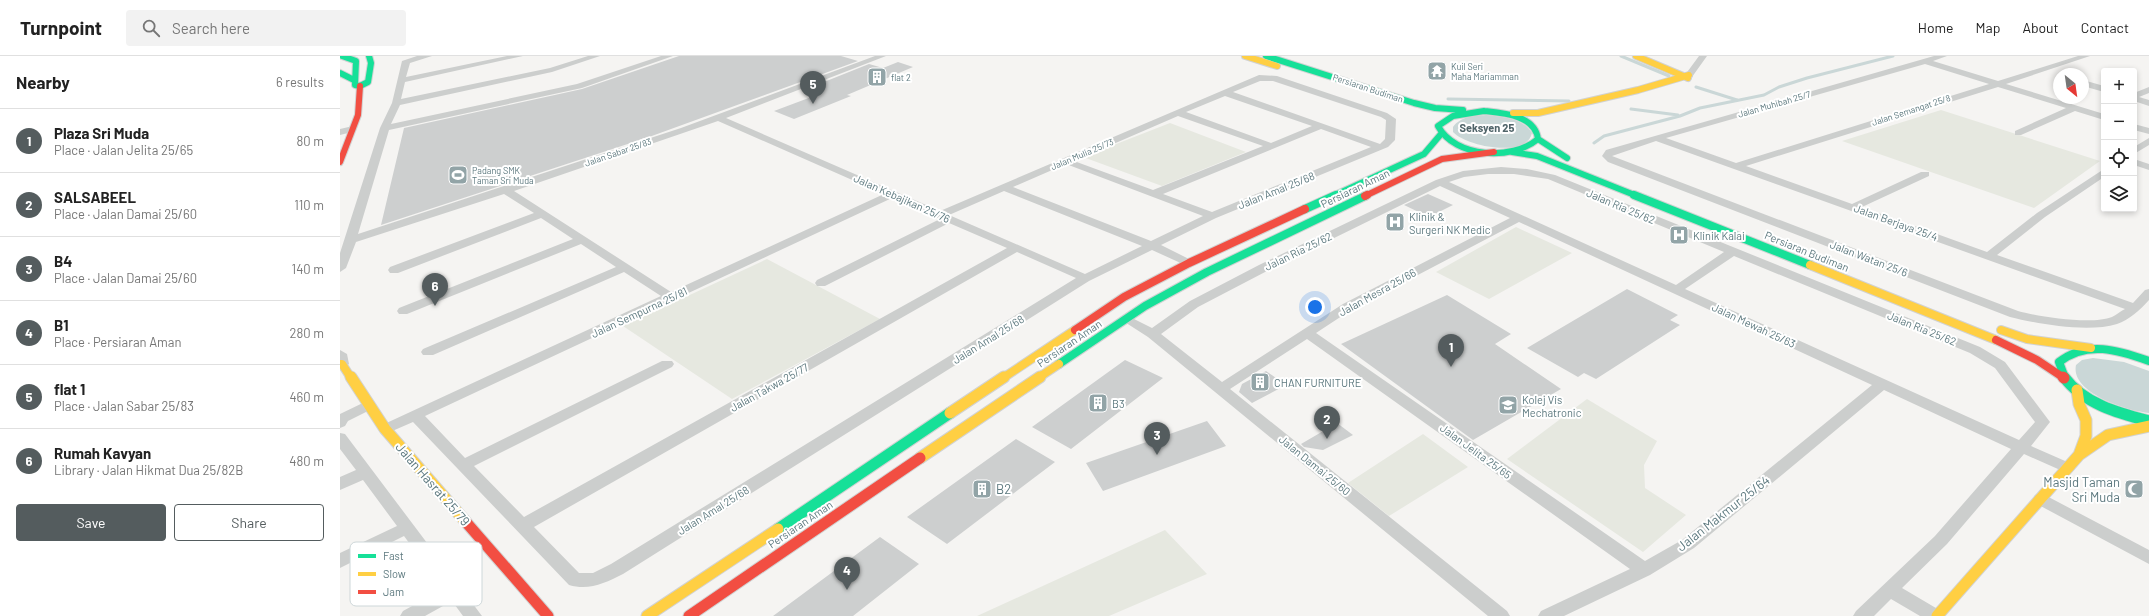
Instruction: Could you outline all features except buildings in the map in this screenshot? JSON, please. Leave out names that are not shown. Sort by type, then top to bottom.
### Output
[{"type":"main road","points":[[342,56],[356,57]]},
{"type":"main road","name":"Persiaran Budiman","points":[[1245,56],[1406,106],[1435,120]]},
{"type":"main road","name":"Persiaran Budiman","points":[[1266,56],[1414,103],[1435,108],[1472,111]]},
{"type":"main road","points":[[1636,56],[1687,76]]},
{"type":"main road","points":[[340,63],[356,57]]},
{"type":"main road","points":[[340,162],[358,114],[361,95],[357,83],[356,57]]},
{"type":"main road","points":[[340,73],[357,83],[368,82],[372,58]]},
{"type":"main road","points":[[1540,132],[1534,144],[1525,149],[1512,152],[1494,152],[1461,146],[1448,140],[1441,134],[1435,120],[1472,111],[1538,113],[1638,90],[1687,76]]},
{"type":"main road","points":[[1570,116],[1681,85],[1687,76]]},
{"type":"main road","name":"Persiaran Budiman","points":[[1496,112],[1523,119],[1540,132],[1549,148],[1573,161],[1816,257]]},
{"type":"main road","name":"Persiaran Aman","points":[[647,616],[1124,297],[1189,262],[1424,154],[1441,134]]},
{"type":"main road","name":"Persiaran Aman","points":[[689,616],[753,571],[1126,319],[1207,272],[1442,159],[1494,152]]},
{"type":"main road","name":"Persiaran Budiman","points":[[1512,152],[1537,156],[2009,345],[2038,360],[2064,378],[2077,390],[2101,405],[2131,417],[2149,421]]},
{"type":"main road","points":[[1993,327],[2027,339],[2102,349],[2132,355],[2149,361]]},
{"type":"main road","points":[[2102,349],[2136,347]]},
{"type":"main road","points":[[2064,378],[2059,362],[2068,352],[2091,348]]},
{"type":"main road","name":"Jalan Hasrat 25/79","points":[[341,361],[385,429],[548,616]]},
{"type":"main road","points":[[2077,390],[2079,404],[2086,420],[2086,436],[2079,455]]},
{"type":"main road","points":[[1936,616],[2079,455],[2108,435],[2149,426]]},
{"type":"main road","points":[[730,560],[720,571],[719,575],[725,578],[753,571]]},
{"type":"street","points":[[340,268],[351,240],[385,128],[396,103],[400,81],[406,61],[428,56]]},
{"type":"street","points":[[400,81],[520,56]]},
{"type":"street","points":[[396,103],[552,70],[596,56]]},
{"type":"street","points":[[385,128],[579,86],[668,56]]},
{"type":"street","points":[[863,56],[878,58]]},
{"type":"street","points":[[1687,76],[1703,56]]},
{"type":"street","name":"Jalan Muhibah 25/7","points":[[1607,156],[1609,152],[1656,138],[1943,56]]},
{"type":"street","name":"Jalan Semangat 25/8","points":[[1737,166],[2086,56]]},
{"type":"street","name":"Jalan Sabar 25/83","points":[[351,240],[506,191],[718,118],[787,94],[878,58]]},
{"type":"street","points":[[1924,61],[2101,116]]},
{"type":"street","points":[[2040,70],[2053,74]]},
{"type":"street","name":"Jalan Mulia 25/73","points":[[821,283],[1003,187],[1259,78],[1274,78],[1384,115],[1391,119],[1390,140],[1380,147]]},
{"type":"street","points":[[2089,85],[2101,88]]},
{"type":"street","points":[[2137,96],[2149,90]]},
{"type":"street","points":[[1226,93],[1380,147]]},
{"type":"street","points":[[2137,98],[2149,103]]},
{"type":"street","points":[[2018,133],[2074,108]]},
{"type":"street","points":[[1179,112],[1271,146]]},
{"type":"street","name":"Jalan Kebajikan 25/76","points":[[718,118],[1085,278]]},
{"type":"street","points":[[1153,194],[1321,126]]},
{"type":"street","points":[[2137,128],[2149,131]]},
{"type":"street","points":[[340,132],[353,129]]},
{"type":"street","name":"Jalan Berjaya 25/4","points":[[1656,138],[1990,255],[2135,308]]},
{"type":"street","points":[[2137,149],[2149,141]]},
{"type":"street","name":"Jalan Amal 25/68","points":[[415,416],[575,580],[595,580],[617,569],[1085,278],[1212,216],[1380,147]]},
{"type":"street","name":"Jalan Watan 25/6","points":[[1607,156],[1611,160],[1618,163],[2014,314],[2037,320],[2078,324],[2114,321],[2135,308],[2149,293]]},
{"type":"street","points":[[1066,161],[1212,216]]},
{"type":"street","points":[[2137,163],[2149,167]]},
{"type":"street","name":"Jalan Ria 25/62","points":[[1153,334],[1194,304],[1440,182],[1464,172],[1473,171],[1537,174],[1551,177],[1975,350],[2000,365],[2043,422],[2023,448]]},
{"type":"street","points":[[1854,207],[1925,174]]},
{"type":"street","points":[[1990,255],[2041,215],[2101,174]]},
{"type":"street","name":"Jalan Mewah 25/63","points":[[1440,182],[2067,468]]},
{"type":"street","points":[[1003,187],[1151,245],[1189,262]]},
{"type":"street","points":[[506,191],[671,297]]},
{"type":"street","name":"Jalan Sempurna 25/81","points":[[385,429],[892,194]]},
{"type":"street","points":[[394,270],[542,214]]},
{"type":"street","name":"Jalan Mesra 25/66","points":[[1221,389],[1347,307],[1519,218]]},
{"type":"street","points":[[403,311],[581,240]]},
{"type":"street","name":"Jalan Takwa 25/77","points":[[522,526],[1016,248]]},
{"type":"street","points":[[1676,290],[1732,252]]},
{"type":"street","points":[[428,352],[625,267]]},
{"type":"street","name":"Jalan Damai 25/60","points":[[1126,319],[1153,334],[1501,616]]},
{"type":"street","name":"Jalan Jelita 25/65","points":[[1308,333],[1644,570]]},
{"type":"street","points":[[463,466],[667,364]]},
{"type":"street","name":"Jalan Makmur 25/64","points":[[1547,616],[1644,570],[1688,544],[1882,384]]},
{"type":"street","points":[[340,423],[343,418],[369,406]]},
{"type":"street","points":[[340,438],[417,542]]},
{"type":"street","points":[[1862,616],[1941,540],[2023,448]]},
{"type":"street","points":[[340,484],[365,472]]},
{"type":"street","points":[[2041,499],[2149,558]]},
{"type":"street","points":[[379,542],[407,528]]},
{"type":"street","points":[[340,561],[350,556]]},
{"type":"street","points":[[1890,589],[1936,616]]},
{"type":"street","points":[[408,616],[426,606]]},
{"type":"street","points":[[465,606],[473,616]]},
{"type":"shaded area","points":[[1941,110],[2100,161],[2034,208],[1842,141]]},
{"type":"shaded area","points":[[1486,115],[1512,119],[1523,124],[1532,133],[1528,141],[1520,146],[1496,148],[1471,142],[1453,132],[1453,127],[1456,123],[1468,117]]},
{"type":"shaded area","points":[[1170,123],[1246,152],[1162,186],[1083,157]]},
{"type":"shaded area","points":[[1516,227],[1572,253],[1489,299],[1436,272]]},
{"type":"shaded area","points":[[767,259],[880,319],[732,399],[623,326]]},
{"type":"shaded area","points":[[2093,358],[2124,362],[2149,371],[2149,413],[2128,409],[2102,399],[2082,384],[2077,375],[2076,365],[2082,360]]},
{"type":"shaded area","points":[[1587,399],[1657,441],[1644,465],[1645,488],[1686,515],[1643,552],[1507,459]]},
{"type":"shaded area","points":[[1423,434],[1468,467],[1389,516],[1348,483]]},
{"type":"shaded area","points":[[1165,530],[1207,574],[1109,616],[977,616]]},
{"type":"waterway","points":[[1621,56],[1669,76]]},
{"type":"waterway","points":[[1594,143],[1604,136],[1680,116],[1700,108],[1764,95],[1779,87],[1807,78],[1893,56]]},
{"type":"waterway","points":[[1696,87],[1737,100]]},
{"type":"waterway","points":[[1448,99],[1569,101]]},
{"type":"waterway","points":[[1631,109],[1678,115]]},
{"type":"traffic: fast","points":[[342,56],[356,61],[355,85],[360,86],[368,82],[371,63],[369,56]]},
{"type":"traffic: fast","points":[[1266,56],[1414,103],[1435,108],[1463,110]]},
{"type":"traffic: fast","points":[[340,73],[354,80]]},
{"type":"traffic: fast","points":[[1484,111],[1506,114],[1520,118],[1532,126],[1537,132],[1538,139],[1529,146],[1519,150],[1509,152],[1486,152],[1461,147],[1451,142],[1443,135],[1438,126],[1447,118],[1459,114],[1484,111]]},
{"type":"traffic: fast","points":[[1305,209],[1424,154],[1441,134]]},
{"type":"traffic: fast","points":[[1538,139],[1567,158]]},
{"type":"traffic: fast","points":[[1512,152],[1537,156],[1810,265]]},
{"type":"traffic: fast","points":[[1059,364],[1145,306],[1207,272],[1365,196]]},
{"type":"traffic: fast","points":[[2149,361],[2115,350],[2090,348],[2068,354],[2059,362],[2062,374],[2071,386],[2080,394],[2114,411],[2149,421]]},
{"type":"traffic: fast","points":[[778,529],[950,413]]},
{"type":"traffic: slow","points":[[1245,56],[1277,66]]},
{"type":"traffic: slow","points":[[1636,56],[1688,78]]},
{"type":"traffic: slow","points":[[1513,113],[1538,113],[1638,90],[1689,75]]},
{"type":"traffic: slow","points":[[1810,265],[1996,340]]},
{"type":"traffic: slow","points":[[950,413],[1075,330]]},
{"type":"traffic: slow","points":[[2001,330],[2027,339],[2091,348]]},
{"type":"traffic: slow","points":[[340,364],[342,364],[385,429],[465,521]]},
{"type":"traffic: slow","points":[[920,458],[1059,364]]},
{"type":"traffic: slow","points":[[2077,390],[2079,404],[2086,420],[2086,436],[2079,455]]},
{"type":"traffic: slow","points":[[1937,616],[2079,455],[2108,435],[2149,426]]},
{"type":"traffic: slow","points":[[647,616],[778,529]]},
{"type":"traffic: jam","points":[[340,162],[358,115],[360,86]]},
{"type":"traffic: jam","points":[[1365,196],[1442,159],[1494,152]]},
{"type":"traffic: jam","points":[[1075,330],[1124,297],[1189,263],[1305,209]]},
{"type":"traffic: jam","points":[[1996,340],[2037,360],[2064,378]]},
{"type":"traffic: jam","points":[[689,616],[920,458]]},
{"type":"traffic: jam","points":[[465,521],[548,616]]},
{"type":"place","name":"Kuil Seri Maha Mariamman","points":[[1437,71]]},
{"type":"place","name":"flat 2","points":[[877,77]]},
{"type":"place","name":"flat 1","points":[[813,104]]},
{"type":"place","name":"Padang SMK Taman Sri Muda","points":[[458,175]]},
{"type":"place","name":"Klinik & Surgeri NK Medic","points":[[1395,222]]},
{"type":"place","name":"Klinik Kalai","points":[[1679,235]]},
{"type":"place","name":"Rumah Kavyan","points":[[435,306]]},
{"type":"place","name":"Plaza Sri Muda","points":[[1451,367]]},
{"type":"place","name":"CHAN FURNITURE","points":[[1260,382]]},
{"type":"place","name":"B3","points":[[1098,403]]},
{"type":"place","name":"Kolej Vis Mechatronic","points":[[1508,405]]},
{"type":"place","name":"SALSABEEL","points":[[1327,439]]},
{"type":"place","name":"B4","points":[[1157,455]]},
{"type":"place","name":"B2","points":[[982,489]]},
{"type":"place","name":"Masjid Taman Sri Muda","points":[[2134,489]]},
{"type":"place","name":"B1","points":[[847,590]]},
{"type":"district","name":"Seksyen 25","points":[[1487,127]]}]
